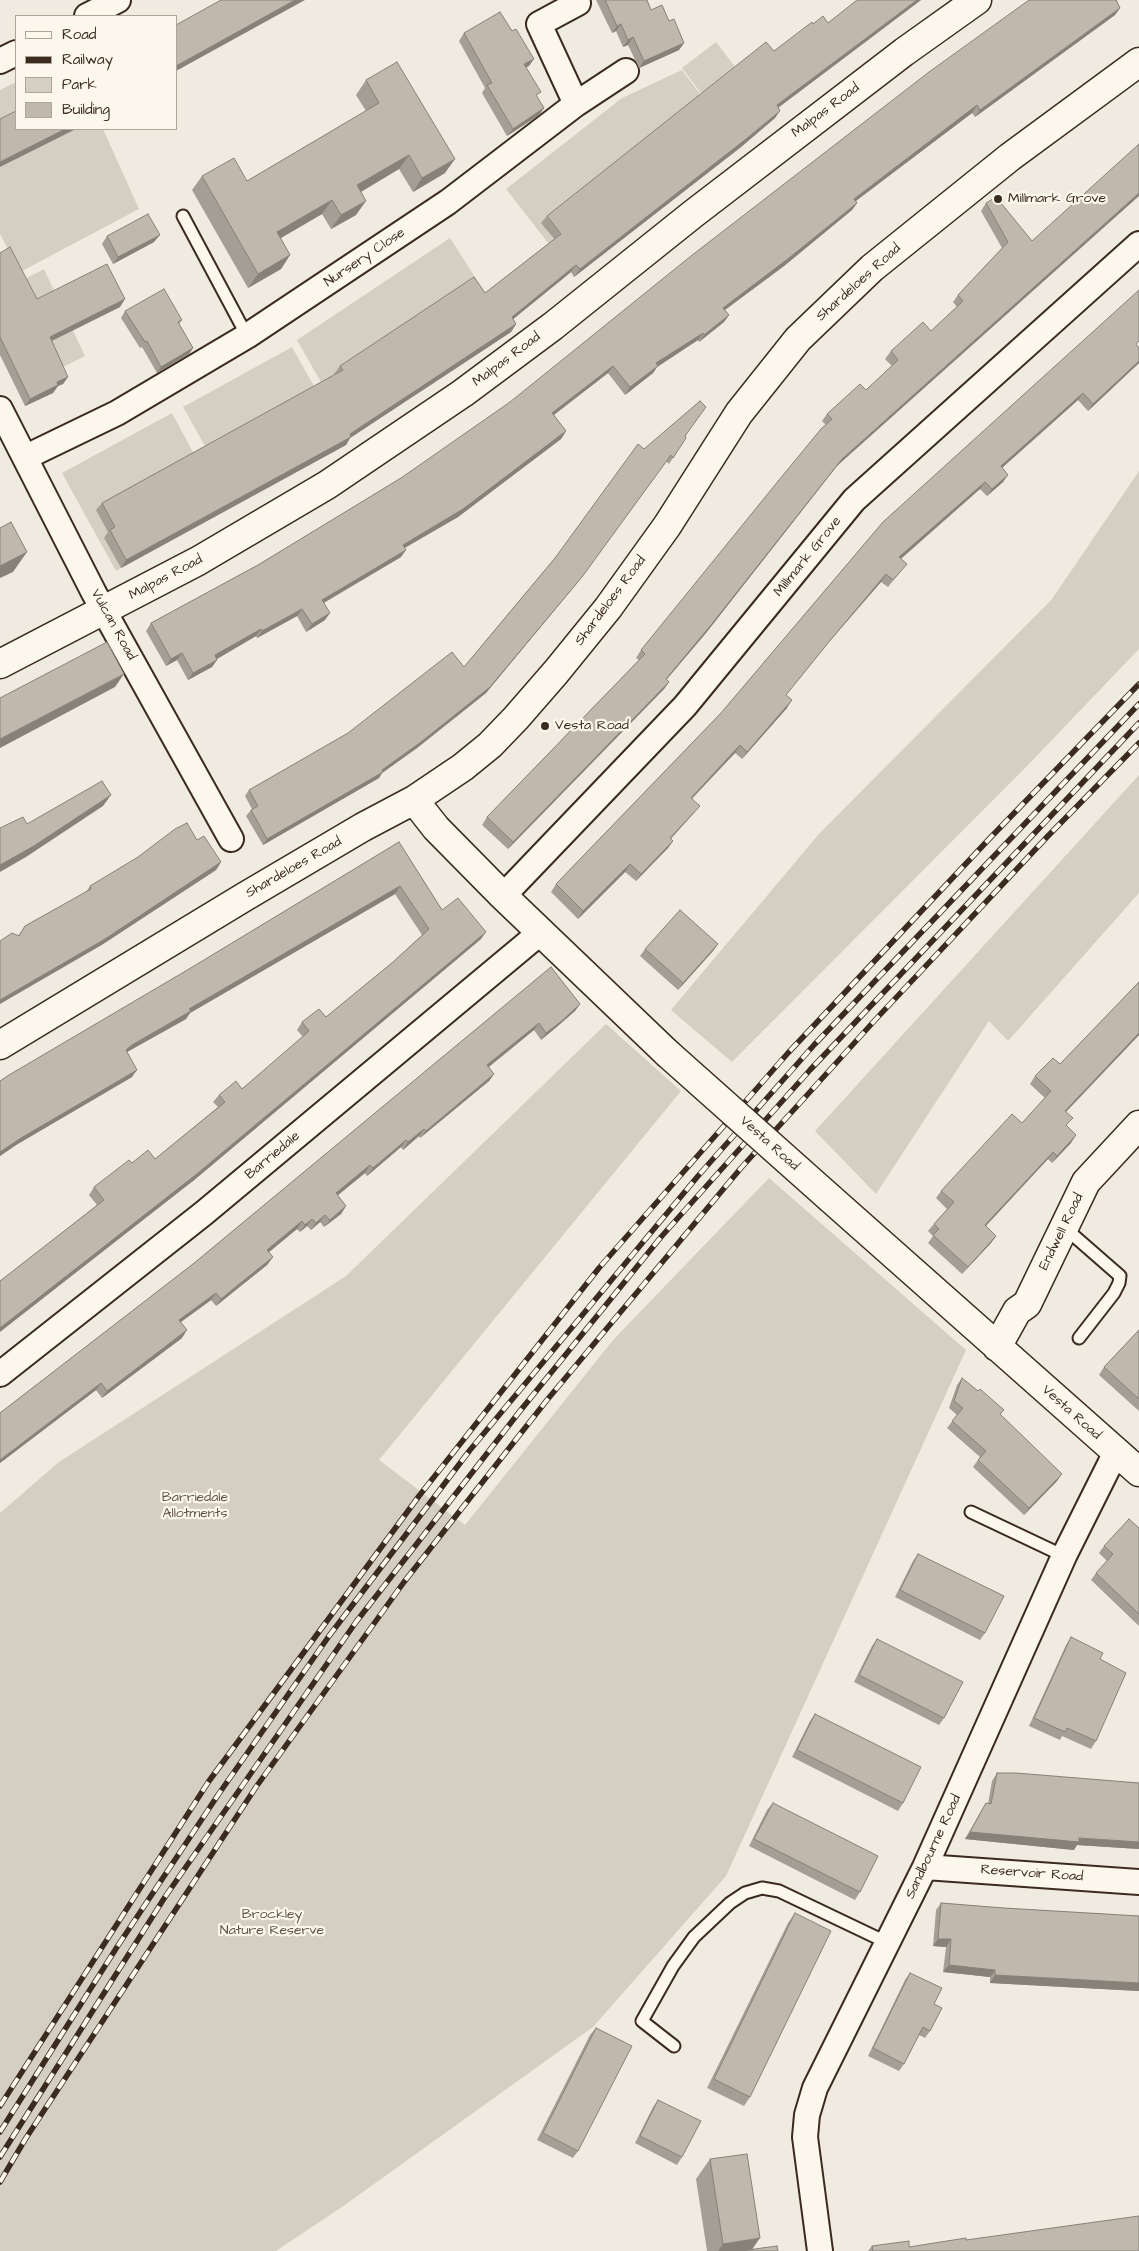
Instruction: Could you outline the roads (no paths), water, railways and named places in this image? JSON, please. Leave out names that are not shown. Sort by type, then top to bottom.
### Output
[{"type":"street","points":[[89,15],[118,0]]},
{"type":"street","name":"Malpas Road","points":[[0,664],[198,560],[327,485],[463,394],[833,106],[976,0]]},
{"type":"street","points":[[576,104],[539,24],[578,2]]},
{"type":"street","points":[[0,61],[15,54]]},
{"type":"street","name":"Shardeloes Road","points":[[0,1045],[246,896],[363,827],[414,800],[463,767],[490,745],[556,672],[608,608],[667,526],[739,413],[798,339],[872,268],[1010,157],[1139,62]]},
{"type":"street","name":"Nursery Close","points":[[26,457],[117,413],[247,336],[448,202],[576,104],[626,71]]},
{"type":"street","name":"Millmark Grove","points":[[503,896],[685,706],[854,500],[1139,244]]},
{"type":"street","name":"Vulcan Road","points":[[0,408],[104,611],[231,839]]},
{"type":"street","name":"Vesta Road","points":[[414,800],[436,828],[503,896],[668,1053],[1139,1472]]},
{"type":"street","name":"Barriedale","points":[[0,1374],[204,1213],[541,932]]},
{"type":"street","name":"Endwell Road","points":[[997,1347],[1017,1311],[1027,1304],[1086,1182],[1139,1125]]},
{"type":"street","name":"Sandbourne Road","points":[[820,2251],[804,2137],[807,2115],[815,2088],[925,1867],[1064,1556],[1116,1452]]},
{"type":"street","name":"Reservoir Road","points":[[925,1867],[1139,1882]]},
{"type":"lane","points":[[183,216],[247,336]]},
{"type":"lane","points":[[1065,1228],[1120,1276],[1114,1293],[1080,1338]]},
{"type":"lane","points":[[971,1512],[1064,1556]]},
{"type":"lane","points":[[674,2046],[642,2022],[674,1966],[694,1937],[730,1903],[746,1893],[762,1888],[778,1891],[803,1901],[888,1943]]},
{"type":"railway","points":[[0,2106],[209,1781],[419,1496],[599,1268],[788,1053],[991,837],[1139,684]]},
{"type":"railway","points":[[0,2132],[117,1947],[218,1795],[329,1636],[470,1450],[698,1176],[814,1045],[1139,704]]},
{"type":"railway","points":[[0,2157],[165,1897],[356,1622],[520,1411],[661,1237],[810,1070],[1139,723]]},
{"type":"railway","points":[[0,2182],[26,2138],[256,1787],[404,1582],[547,1400],[741,1168],[876,1019],[1047,837],[1139,743]]},
{"type":"place","name":"Millmark Grove","points":[[998,199]]},
{"type":"place","name":"Vesta Road","points":[[545,726]]},
{"type":"park label","name":"Barriedale Allotments","points":[[195,1506]]},
{"type":"park label","name":"Brockley Nature Reserve","points":[[272,1924]]}]
